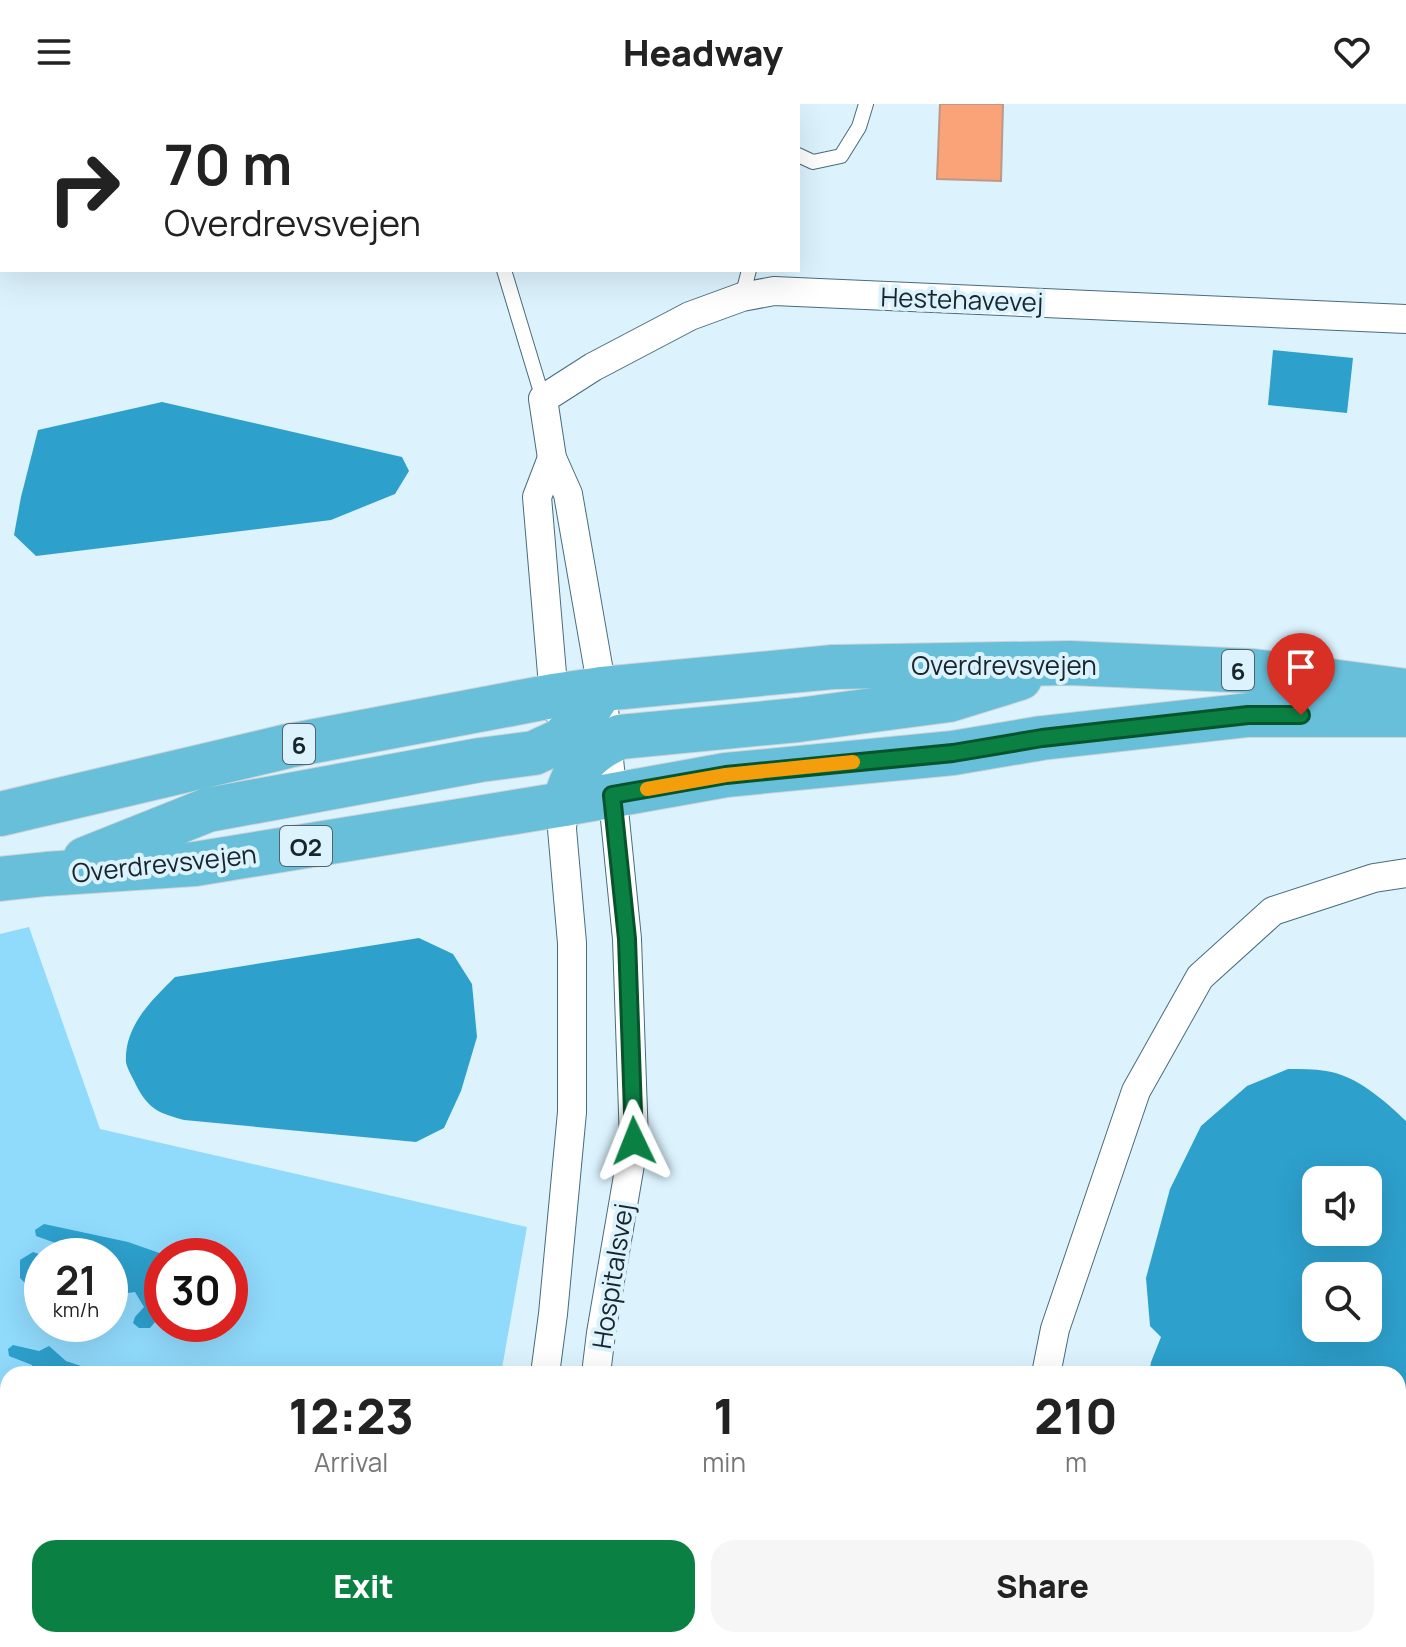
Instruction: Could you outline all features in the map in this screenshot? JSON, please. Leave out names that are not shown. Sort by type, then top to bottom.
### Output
[{"type":"main road","name":"Overdrevsvejen","points":[[0,814],[288,746],[553,696],[833,667],[1070,663],[1253,671],[1406,691]]},
{"type":"main road","points":[[564,804],[571,780],[589,755],[620,737],[798,720],[949,700],[1070,663]]},
{"type":"main road","points":[[46,874],[208,810],[480,760],[534,753],[560,741],[579,723],[602,689]]},
{"type":"main road","name":"Overdrevsvejen","points":[[0,879],[195,864],[726,775],[953,753],[1042,738],[1248,715],[1406,715]]},
{"type":"street","name":"Hestehavevej","points":[[543,399],[593,367],[745,283],[774,291],[1406,319]]},
{"type":"street","points":[[543,399],[552,458],[568,494],[602,689],[612,795]]},
{"type":"street","points":[[552,458],[537,497],[564,804]]},
{"type":"street","name":"Hospitalsvej","points":[[597,1366],[634,1141],[627,939],[612,795]]},
{"type":"street","name":"Hospitalsvej","points":[[546,1366],[572,1112],[572,943],[562,829],[564,804]]},
{"type":"street","points":[[1048,1366],[1055,1329],[1136,1091],[1200,977],[1273,911],[1374,878],[1406,873]]},
{"type":"lane","points":[[800,156],[813,162],[841,156],[859,127],[866,104]]},
{"type":"lane","points":[[505,272],[543,399]]},
{"type":"shaded area","points":[[1273,350],[1353,358],[1347,413],[1268,405]]},
{"type":"shaded area","points":[[162,402],[402,457],[409,471],[395,494],[331,520],[36,556],[14,535],[38,430]]},
{"type":"shaded area","points":[[29,927],[100,1129],[527,1227],[502,1366],[0,1366],[0,934]]},
{"type":"shaded area","points":[[419,938],[453,954],[472,984],[477,1037],[461,1091],[444,1128],[416,1142],[184,1120],[150,1105],[129,1071],[127,1049],[135,1025],[175,977]]},
{"type":"shaded area","points":[[1288,1069],[1312,1069],[1337,1073],[1379,1097],[1406,1121],[1406,1366],[1150,1366],[1161,1337],[1150,1326],[1146,1278],[1170,1189],[1201,1126],[1247,1086]]},
{"type":"shaded area","points":[[44,1224],[109,1238],[42,1238],[36,1236],[35,1230]]},
{"type":"shaded area","points":[[128,1242],[144,1248],[144,1307],[135,1292],[128,1293]]},
{"type":"shaded area","points":[[24,1258],[24,1282],[20,1278],[20,1260]]},
{"type":"shaded area","points":[[144,1307],[144,1328],[133,1323]]},
{"type":"shaded area","points":[[13,1345],[39,1351],[49,1346],[66,1361],[81,1366],[32,1366],[9,1356],[8,1349]]},
{"type":"building","points":[[940,104],[1003,104],[1001,181],[937,179]]},
{"type":"slow traffic","points":[[647,789],[726,775],[853,762]]},
{"type":"route","points":[[634,1141],[627,939],[612,795],[726,775],[953,753],[1042,738],[1248,715],[1301,715]]}]
